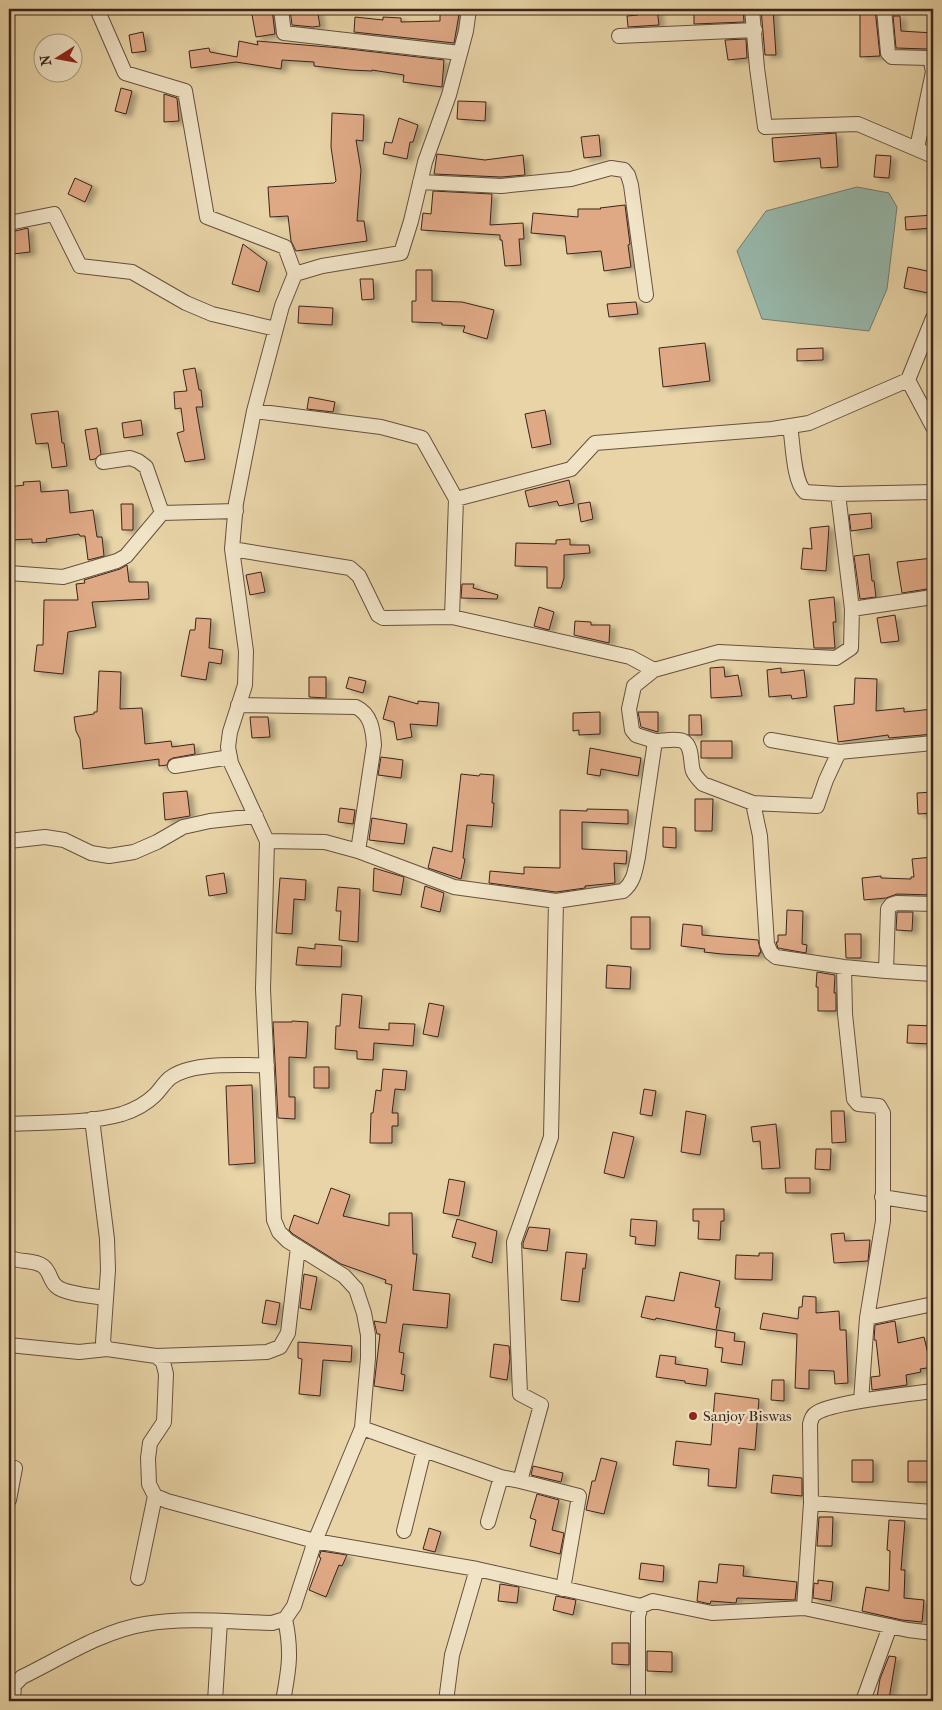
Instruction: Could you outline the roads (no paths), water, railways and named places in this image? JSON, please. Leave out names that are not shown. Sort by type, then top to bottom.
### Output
[{"type":"street","points":[[98,9],[125,73],[186,90],[207,217],[285,247],[295,274],[282,306],[254,411],[236,511],[232,549],[246,651],[245,685],[230,732],[228,747],[231,763],[267,840],[263,989],[274,1220],[279,1232],[288,1241],[344,1276],[356,1289],[364,1314],[368,1343],[366,1402],[362,1428],[315,1541],[294,1606],[286,1619],[290,1653],[283,1701]]},
{"type":"street","points":[[281,9],[284,33],[460,53]]},
{"type":"street","points":[[295,274],[322,266],[401,253],[411,221],[425,162],[449,95],[469,9]]},
{"type":"street","points":[[752,9],[765,127],[858,124],[933,156]]},
{"type":"street","points":[[884,9],[888,53],[892,57],[928,58],[931,62],[933,72],[917,148]]},
{"type":"street","points":[[619,36],[755,30]]},
{"type":"street","points":[[420,182],[501,186],[571,179],[611,168],[624,170],[628,175],[631,185],[646,295]]},
{"type":"street","points":[[9,223],[54,214],[80,266],[132,272],[186,303],[212,314],[276,329]]},
{"type":"street","points":[[456,499],[571,469],[595,443],[809,423],[908,380],[933,318]]},
{"type":"street","points":[[908,380],[933,427]]},
{"type":"street","points":[[254,411],[382,427],[422,438],[456,499],[452,616]]},
{"type":"street","points":[[790,426],[800,488],[805,492],[838,494],[933,492]]},
{"type":"street","points":[[103,462],[130,458],[146,467],[162,513]]},
{"type":"street","points":[[838,494],[852,609],[851,648],[836,658],[719,652],[654,670],[634,686],[629,709],[632,730],[636,736],[655,741],[682,740],[689,747],[693,771],[703,784],[753,803],[817,806],[839,752]]},
{"type":"street","points":[[9,573],[63,577],[117,561],[126,556],[162,513],[236,511]]},
{"type":"street","points":[[232,549],[350,568],[359,576],[378,615],[383,618],[452,616],[630,656],[654,670]]},
{"type":"street","points":[[852,609],[933,597]]},
{"type":"street","points":[[238,705],[356,707],[363,710],[368,717],[373,731],[374,745],[358,850]]},
{"type":"street","points":[[771,740],[839,752],[933,743]]},
{"type":"street","points":[[267,840],[325,842],[358,850],[454,887],[556,901],[623,891],[630,885],[635,873],[655,741]]},
{"type":"street","points":[[175,766],[230,757]]},
{"type":"street","points":[[753,803],[760,836],[767,944],[776,957],[844,967],[933,974]]},
{"type":"street","points":[[9,841],[45,838],[64,840],[91,852],[109,856],[134,852],[157,842],[183,827],[210,821],[256,816]]},
{"type":"street","points":[[520,1481],[541,1405],[520,1394],[514,1242],[552,1137],[556,901]]},
{"type":"street","points":[[886,970],[888,909],[891,905],[897,904],[933,904]]},
{"type":"street","points":[[844,967],[845,1014],[854,1099],[858,1104],[879,1106],[883,1112],[883,1221],[867,1318],[861,1401]]},
{"type":"street","points":[[9,1124],[92,1119],[122,1114],[139,1107],[154,1096],[170,1078],[186,1070],[206,1067],[267,1066]]},
{"type":"street","points":[[92,1119],[107,1238],[108,1270],[103,1342],[107,1349]]},
{"type":"street","points":[[882,1197],[933,1205]]},
{"type":"street","points":[[9,1345],[79,1352],[107,1349],[156,1356],[267,1352],[280,1347],[288,1333],[298,1247]]},
{"type":"street","points":[[9,1257],[34,1262],[44,1267],[54,1285],[62,1290],[106,1298]]},
{"type":"street","points":[[867,1318],[933,1304]]},
{"type":"street","points":[[138,1578],[155,1496],[149,1484],[148,1458],[150,1443],[164,1422],[166,1412],[166,1374],[163,1362],[156,1356]]},
{"type":"street","points":[[804,1608],[811,1503],[810,1424],[814,1415],[821,1410],[861,1401],[933,1391]]},
{"type":"street","points":[[362,1428],[501,1477],[579,1496],[563,1589]]},
{"type":"street","points":[[404,1531],[424,1450]]},
{"type":"street","points":[[9,1500],[15,1468]]},
{"type":"street","points":[[488,1522],[501,1477]]},
{"type":"street","points":[[155,1496],[167,1501],[315,1541],[477,1569],[641,1606],[653,1602],[712,1613],[804,1608],[908,1630],[933,1633]]},
{"type":"street","points":[[811,1503],[933,1512]]},
{"type":"street","points":[[446,1701],[452,1655],[477,1569]]},
{"type":"street","points":[[638,1701],[638,1616],[641,1606]]},
{"type":"street","points":[[13,1701],[11,1685],[22,1677],[108,1634],[144,1624],[167,1621],[272,1623],[286,1619]]},
{"type":"street","points":[[214,1701],[216,1697],[220,1622]]},
{"type":"street","points":[[863,1701],[890,1626]]},
{"type":"place","name":"Sanjoy Biswas","points":[[693,1416]]}]
